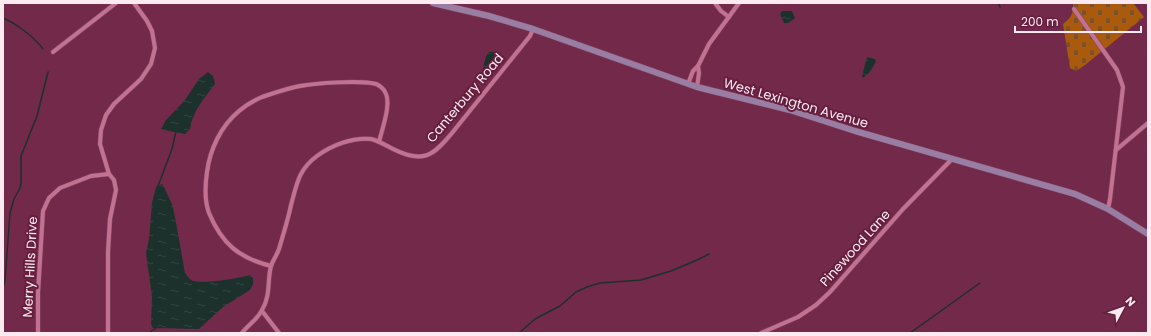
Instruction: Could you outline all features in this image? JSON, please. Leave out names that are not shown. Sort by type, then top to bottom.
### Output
[{"type":"street","points":[[52,52],[116,3]]},
{"type":"street","points":[[108,333],[110,219],[116,190],[114,180],[109,174],[100,144],[101,130],[106,115],[114,104],[141,79],[151,64],[155,48],[152,31],[147,21],[134,3]]},
{"type":"street","name":"West Lexington Avenue","points":[[433,3],[489,16],[533,29],[697,87],[790,110],[855,131],[1075,194],[1108,208],[1148,234]]},
{"type":"street","points":[[715,3],[721,11],[729,17]]},
{"type":"street","points":[[688,84],[693,71],[698,66],[709,44],[739,3]]},
{"type":"street","points":[[1074,9],[1116,70],[1123,87],[1108,208]]},
{"type":"street","name":"Canterbury Road","points":[[242,333],[262,311],[269,291],[271,266],[278,251],[292,205],[296,184],[303,170],[316,156],[329,147],[348,141],[372,140],[404,155],[417,157],[430,155],[439,148],[530,36],[533,29]]},
{"type":"street","points":[[697,87],[699,73],[698,66]]},
{"type":"street","points":[[271,266],[245,257],[226,243],[215,226],[206,205],[205,184],[208,163],[216,142],[225,126],[239,111],[261,97],[301,86],[347,82],[377,84],[385,91],[388,102],[379,142]]},
{"type":"street","points":[[1116,150],[1148,122]]},
{"type":"street","name":"Pinewood Lane","points":[[761,333],[798,317],[816,305],[830,292],[903,209],[952,159]]},
{"type":"street","name":"Merry Hills Drive","points":[[38,333],[38,293],[43,211],[49,198],[60,188],[91,176],[109,174]]},
{"type":"street","points":[[262,311],[279,333]]},
{"type":"green space","points":[[1073,3],[1133,3],[1144,17],[1076,71],[1070,68],[1063,24],[1071,15]]},
{"type":"water","points":[[782,11],[792,11],[795,18],[788,23],[784,23],[780,14]]},
{"type":"water","points":[[489,52],[497,52],[504,58],[499,66],[493,71],[486,71],[483,68],[486,56]]},
{"type":"water","points":[[867,57],[875,59],[876,62],[869,73],[863,78],[862,76]]},
{"type":"water","points":[[208,72],[213,76],[215,84],[196,111],[190,129],[185,134],[161,129],[166,120],[185,100],[199,79]]},
{"type":"water","points":[[161,184],[163,185],[172,204],[185,273],[190,279],[202,282],[250,275],[253,278],[253,284],[250,290],[223,307],[199,329],[153,328],[151,324],[152,297],[146,253],[149,239],[152,203],[156,187]]},
{"type":"waterway","points":[[998,3],[1000,7]]},
{"type":"waterway","points":[[3,18],[25,31],[43,49]]},
{"type":"waterway","points":[[3,288],[5,280],[10,213],[21,183],[21,156],[37,116],[48,72]]},
{"type":"waterway","points":[[158,186],[172,149],[176,131]]},
{"type":"waterway","points":[[519,333],[535,319],[560,306],[576,292],[587,287],[600,283],[641,280],[671,271],[709,254]]},
{"type":"waterway","points":[[910,333],[980,283]]},
{"type":"waterway","points":[[149,333],[156,328]]}]
